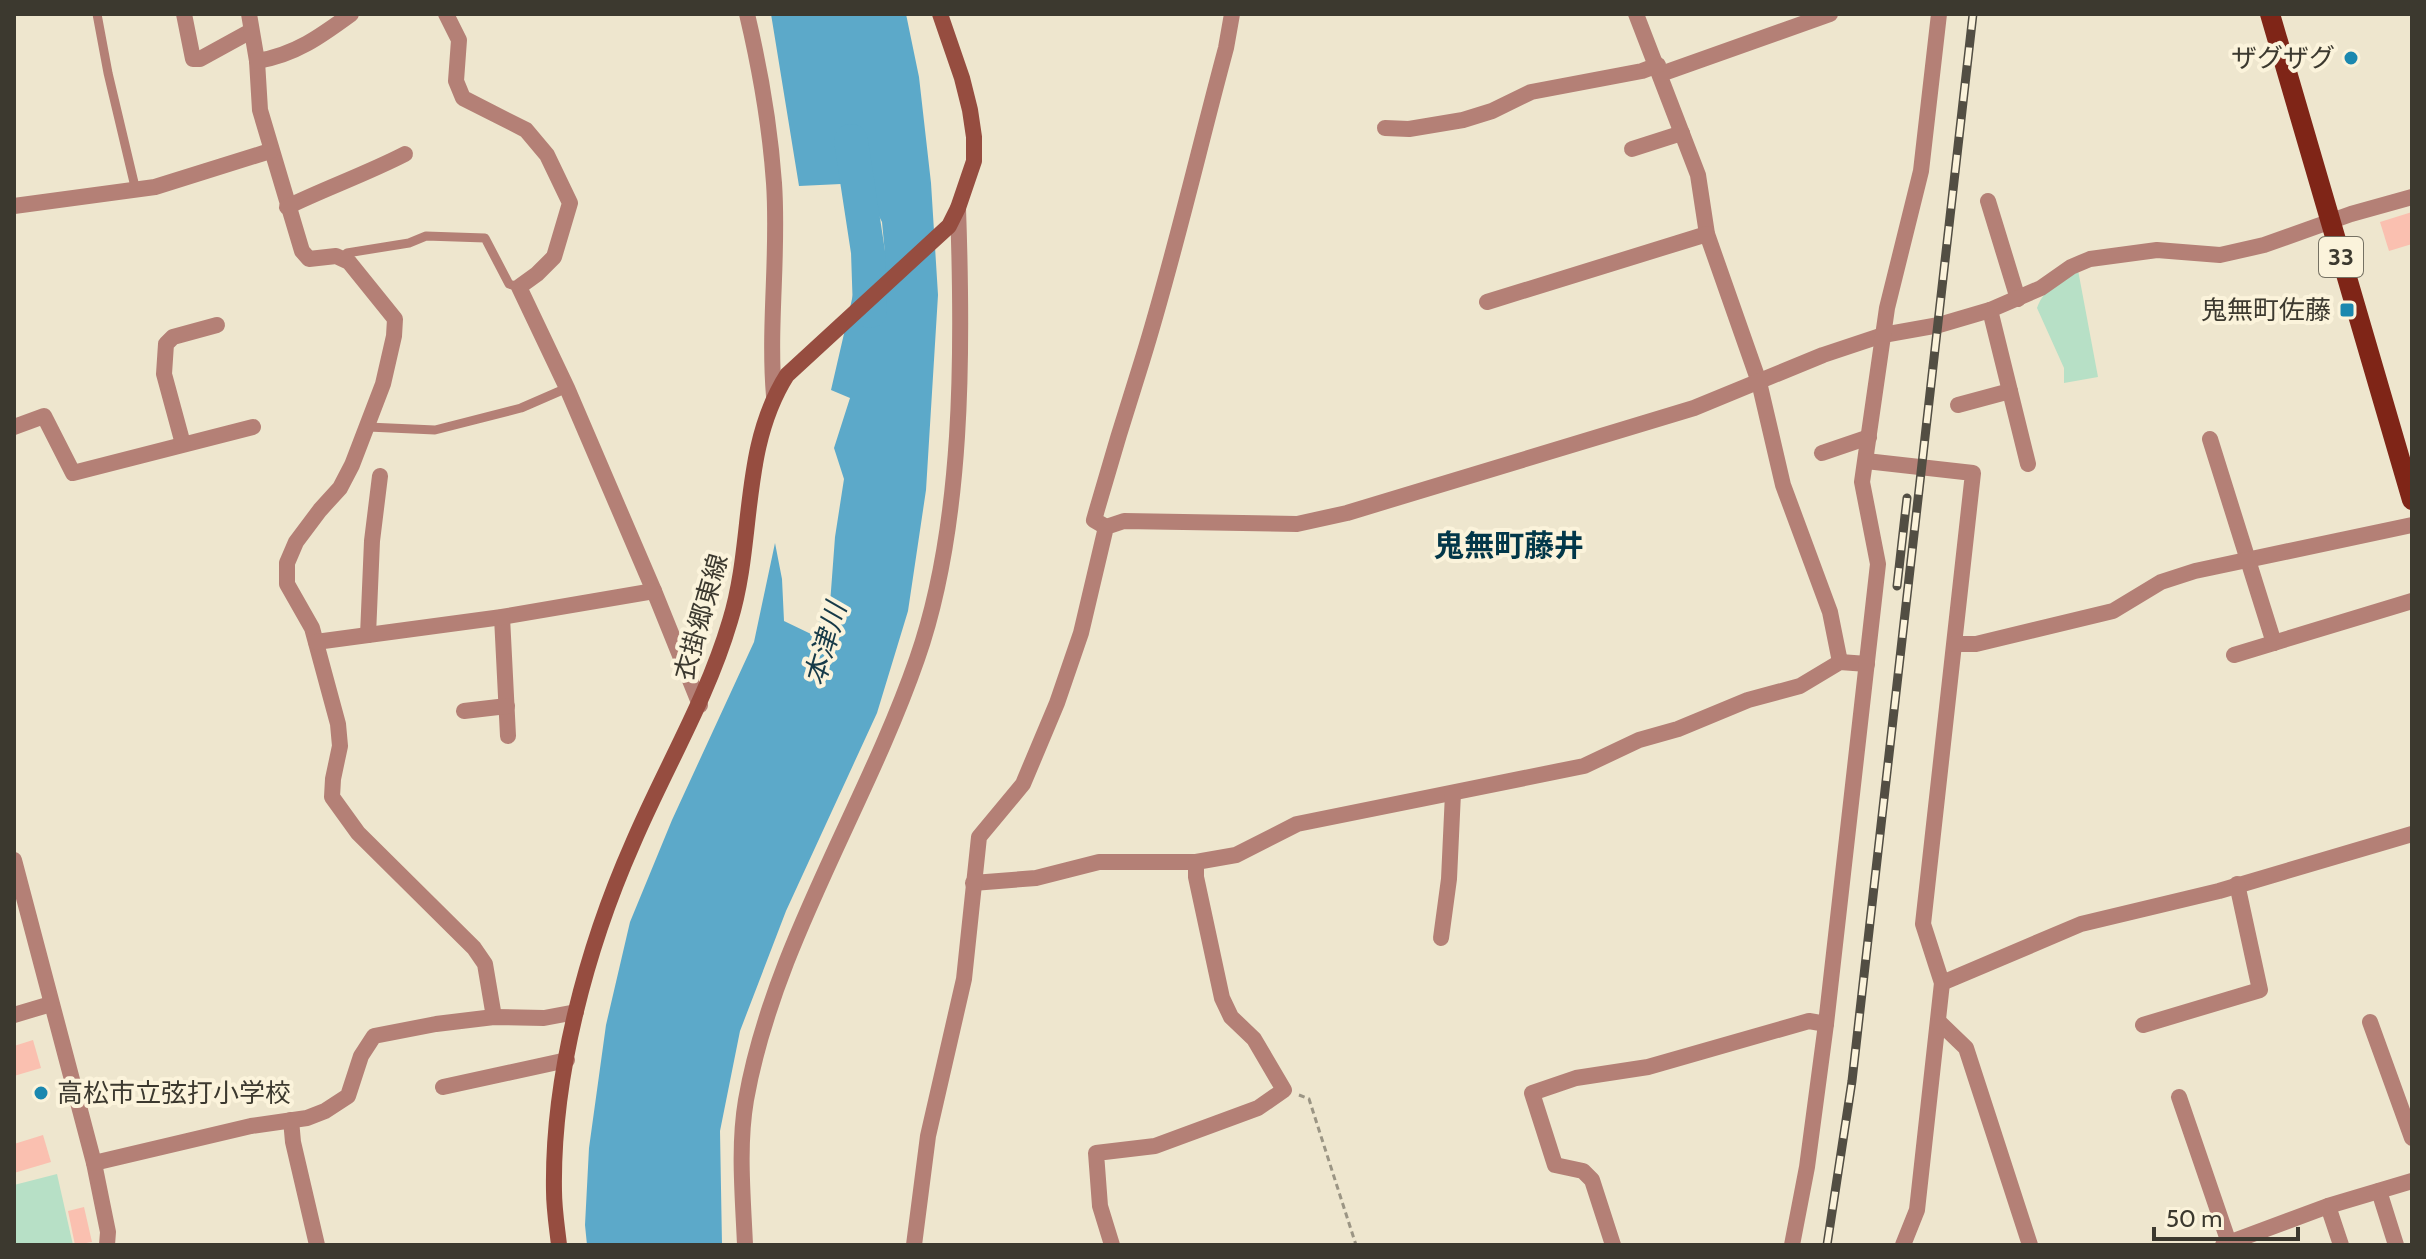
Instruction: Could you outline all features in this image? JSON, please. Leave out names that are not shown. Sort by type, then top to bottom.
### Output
[{"type":"main road","name":"衣掛郷東線","points":[[559,1245],[554,1191],[557,1129],[576,1012],[601,924],[632,844],[712,676],[742,577],[751,482],[760,438],[774,396],[787,375],[949,226],[974,161],[968,99],[940,14]]},
{"type":"main road","name":"33","points":[[2270,14],[2412,500]]},
{"type":"street","points":[[184,14],[193,59],[200,59],[250,22],[257,61],[260,110],[302,251],[309,259],[336,256],[349,262],[395,319],[386,372],[368,427],[340,488],[296,542],[287,563],[287,584],[312,628],[338,724],[340,746],[332,797],[358,833],[474,948],[485,964],[494,1017]]},
{"type":"street","points":[[257,61],[295,51],[313,42],[351,14]]},
{"type":"street","points":[[446,14],[459,40],[456,81],[463,98],[526,130],[547,155],[570,203],[554,257],[519,287],[567,388],[700,705]]},
{"type":"street","points":[[747,14],[765,103],[774,183],[770,350],[774,396]]},
{"type":"street","points":[[1232,14],[1226,48],[1163,285],[1094,520],[1106,527],[1124,521],[1297,524],[1335,516],[1694,408],[1823,355],[1883,335],[1939,325],[1990,310],[2041,288],[2071,267],[2090,259],[2157,250],[2220,255],[2264,245],[2330,221],[2412,197]]},
{"type":"street","points":[[1636,14],[1698,175],[1707,234],[1759,382],[1783,485],[1830,612],[1840,662]]},
{"type":"street","points":[[1385,128],[1409,129],[1463,120],[1492,111],[1531,92],[1587,79],[1660,70],[1830,14]]},
{"type":"street","points":[[1792,1245],[1807,1167],[1826,1024],[1878,564],[1862,482],[1887,308],[1921,171],[1939,14]]},
{"type":"street","points":[[1632,149],[1682,133]]},
{"type":"street","points":[[14,206],[155,187],[270,151]]},
{"type":"street","points":[[287,207],[361,177],[405,154]]},
{"type":"street","points":[[1988,201],[2018,299]]},
{"type":"street","points":[[745,1245],[742,1172],[746,1101],[762,1036],[783,972],[918,658],[939,574],[954,486],[958,208]]},
{"type":"street","points":[[1487,302],[1707,234]]},
{"type":"street","points":[[1990,310],[2028,464]]},
{"type":"street","points":[[183,444],[164,374],[166,344],[173,337],[217,325]]},
{"type":"street","points":[[1958,405],[2010,391]]},
{"type":"street","points":[[14,427],[44,416],[73,473],[253,427]]},
{"type":"street","points":[[1822,453],[1869,437]]},
{"type":"street","points":[[2210,439],[2274,643]]},
{"type":"street","points":[[1866,461],[1973,473],[1923,924],[1942,983],[1939,1022],[1917,1210],[1903,1245]]},
{"type":"street","points":[[368,635],[372,541],[380,476]]},
{"type":"street","points":[[1955,644],[1976,644],[2113,611],[2161,582],[2246,559],[2412,525]]},
{"type":"street","points":[[914,1245],[928,1136],[964,979],[979,837],[1023,784],[1057,703],[1081,633],[1106,527]]},
{"type":"street","points":[[316,642],[502,617],[654,591]]},
{"type":"street","points":[[2234,655],[2412,601]]},
{"type":"street","points":[[502,617],[508,736]]},
{"type":"street","points":[[973,883],[1036,878],[1099,862],[1196,862],[1236,855],[1297,824],[1584,766],[1639,740],[1678,729],[1748,700],[1800,686],[1840,662],[1867,664]]},
{"type":"street","points":[[464,711],[507,706]]},
{"type":"street","points":[[1441,938],[1449,879],[1453,793]]},
{"type":"street","points":[[1942,983],[2081,924],[2219,891],[2412,834]]},
{"type":"street","points":[[14,860],[94,1163],[108,1232],[107,1245]]},
{"type":"street","points":[[1112,1245],[1100,1206],[1096,1153],[1155,1146],[1258,1108],[1284,1090],[1254,1039],[1231,1017],[1222,998],[1196,877],[1196,862]]},
{"type":"street","points":[[2143,1025],[2260,990],[2237,884]]},
{"type":"street","points":[[14,1015],[51,1004]]},
{"type":"street","points":[[94,1163],[325,1111],[348,1096],[361,1056],[374,1036],[494,1017],[544,1018],[576,1012]]},
{"type":"street","points":[[1613,1245],[1592,1180],[1583,1171],[1555,1165],[1532,1093],[1576,1078],[1662,1064],[1809,1021],[1826,1024]]},
{"type":"street","points":[[1939,1022],[1966,1048],[2030,1245]]},
{"type":"street","points":[[2370,1022],[2412,1138]]},
{"type":"street","points":[[443,1087],[567,1060]]},
{"type":"street","points":[[2179,1097],[2226,1244],[2328,1206],[2412,1181]]},
{"type":"street","points":[[291,1120],[293,1142],[317,1245]]},
{"type":"street","points":[[2379,1191],[2396,1245]]},
{"type":"street","points":[[2328,1206],[2341,1245]]},
{"type":"lane","points":[[97,14],[136,191]]},
{"type":"lane","points":[[342,258],[347,253],[409,243],[426,236],[485,238],[509,284],[519,287]]},
{"type":"lane","points":[[368,427],[435,430],[521,408],[567,388]]},
{"type":"path","points":[[1284,1090],[1309,1099],[1356,1245]]},
{"type":"green space","points":[[2078,270],[2098,377],[2064,383],[2064,368],[2037,308],[2049,290]]},
{"type":"green space","points":[[57,1174],[73,1245],[14,1245],[14,1185]]},
{"type":"water","points":[[771,14],[906,14],[919,77],[931,183],[938,295],[926,490],[908,611],[877,713],[786,911],[740,1031],[720,1131],[722,1245],[587,1245],[585,1225],[589,1148],[606,1025],[630,922],[672,820],[754,642],[775,543],[782,579],[784,621],[811,634],[830,604],[835,537],[844,479],[834,448],[850,398],[831,390],[858,273],[885,254],[882,222],[865,189],[841,184],[799,186]]},
{"type":"building","points":[[2412,212],[2412,244],[2389,251],[2380,222]]},
{"type":"building","points":[[33,1040],[41,1068],[14,1076],[14,1046]]},
{"type":"building","points":[[43,1135],[51,1162],[14,1173],[14,1144]]},
{"type":"building","points":[[84,1207],[92,1242],[75,1245],[68,1211]]},
{"type":"waterway","name":"本津川","points":[[851,141],[868,252],[870,311]]},
{"type":"railway","points":[[1827,1245],[1852,1081],[1973,14]]},
{"type":"railway","points":[[1897,586],[1907,498]]},
{"type":"place","name":"ザグザグ","points":[[2351,58]]},
{"type":"place","name":"鬼無町佐藤","points":[[2347,310]]},
{"type":"place","name":"高松市立弦打小学校","points":[[41,1093]]},
{"type":"district","name":"鬼無町藤井","points":[[1509,546]]}]
